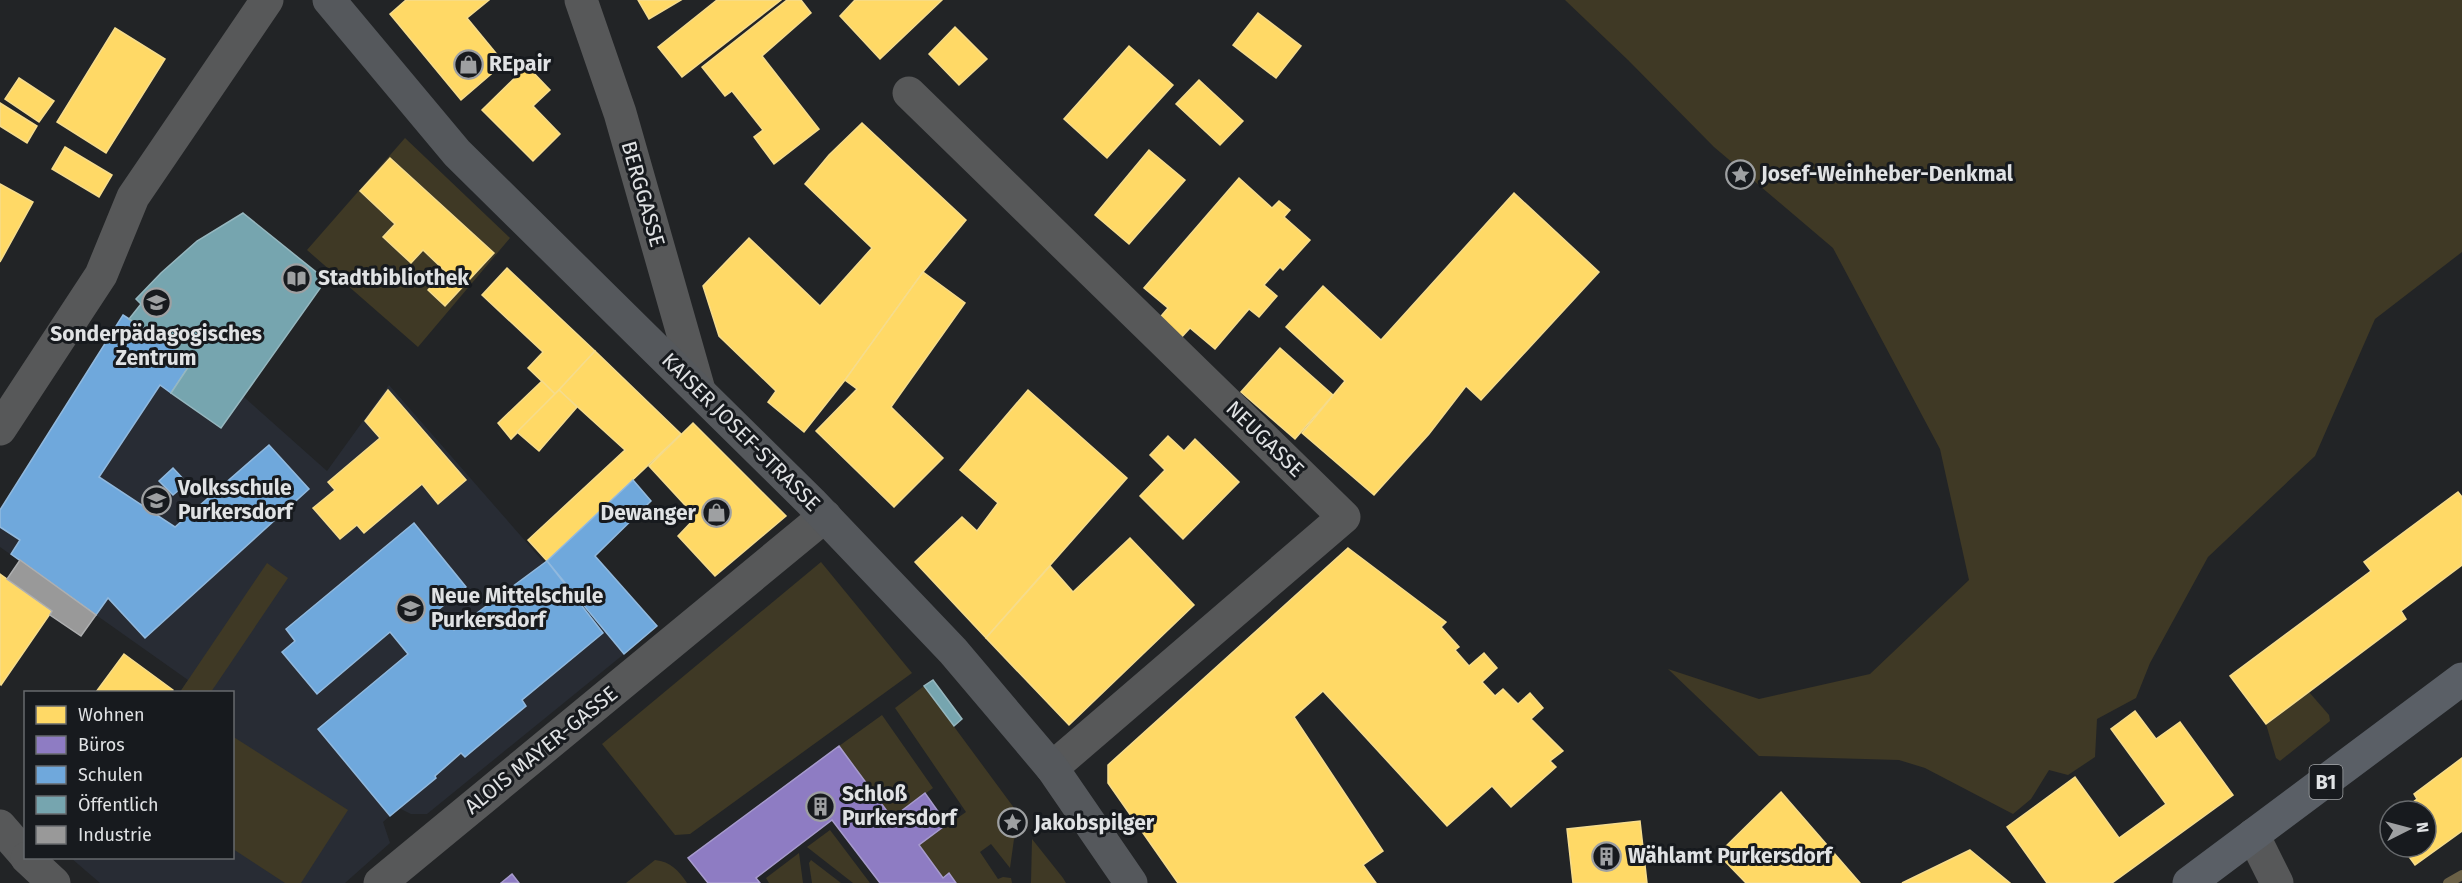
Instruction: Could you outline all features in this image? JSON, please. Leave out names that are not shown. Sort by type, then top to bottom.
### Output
[{"type":"main road","name":"KAISER JOSEF-STRASSE","points":[[329,0],[457,153],[825,516],[953,651],[1052,768],[1126,881]]},
{"type":"main road","name":"B1","points":[[2188,883],[2462,679]]},
{"type":"street","points":[[0,429],[101,275],[133,197],[267,0]]},
{"type":"street","name":"BERGGASSE","points":[[581,0],[620,113],[699,390]]},
{"type":"street","name":"NEUGASSE","points":[[909,93],[1344,517],[1052,768]]},
{"type":"street","name":"ALOIS MAYER-GASSE","points":[[380,883],[825,516]]},
{"type":"street","points":[[0,826],[24,855]]},
{"type":"street","points":[[2253,835],[2277,883]]},
{"type":"street","points":[[28,859],[54,883]]},
{"type":"shaded area","points":[[1565,0],[2462,0],[2462,252],[2375,319],[2315,456],[2208,557],[2150,663],[2136,698],[2097,719],[2095,757],[2068,775],[2049,770],[2031,799],[2013,814],[1925,768],[1899,760],[1759,756],[1668,669],[1759,699],[1870,674],[1969,580],[1940,449],[1833,248],[1714,147]]},
{"type":"shaded area","points":[[405,138],[510,238],[418,347],[307,250]]},
{"type":"shaded area","name":"Neue Mittelschule Purkersdorf","points":[[123,315],[193,360],[244,397],[327,471],[389,385],[624,654],[427,814],[411,814],[399,808],[383,822],[390,843],[345,883],[100,883],[72,859],[234,859],[234,691],[181,691],[188,680],[0,547],[0,510]]},
{"type":"shaded area","points":[[821,562],[912,673],[690,834],[675,835],[602,744]]},
{"type":"shaded area","points":[[267,563],[288,578],[212,691],[181,691]]},
{"type":"shaded area","points":[[924,686],[1023,820],[1019,835],[1014,839],[1010,868],[991,844],[980,852],[998,879],[1011,878],[1012,883],[956,883],[949,873],[943,878],[919,845],[966,812],[895,708]]},
{"type":"shaded area","points":[[2309,692],[2329,715],[2330,721],[2280,761],[2276,758],[2266,724]]},
{"type":"shaded area","points":[[882,715],[933,788],[892,818],[839,746]]},
{"type":"shaded area","points":[[234,737],[348,810],[301,883],[285,883],[234,850]]},
{"type":"shaded area","points":[[830,830],[870,883],[853,883],[807,847]]},
{"type":"shaded area","points":[[1032,839],[1063,878],[1066,883],[1031,883]]},
{"type":"shaded area","points":[[799,853],[803,883],[769,883],[766,878]]},
{"type":"shaded area","points":[[655,860],[674,867],[687,883],[626,883]]},
{"type":"shaded area","points":[[811,860],[841,883],[812,883],[809,863]]},
{"type":"building: Wohnen","points":[[406,0],[489,0],[467,18],[504,63],[461,100],[390,14]]},
{"type":"building: Wohnen","points":[[638,0],[681,0],[649,19]]},
{"type":"building: Wohnen","points":[[717,0],[781,0],[682,77],[658,47]]},
{"type":"building: Wohnen","points":[[787,0],[801,0],[811,13],[762,56],[819,129],[774,164],[754,137],[763,130],[732,91],[725,96],[702,67]]},
{"type":"building: Wohnen","points":[[855,0],[942,0],[880,59],[840,16]]},
{"type":"building: Wohnen","points":[[1258,13],[1301,46],[1276,78],[1233,45]]},
{"type":"building: Wohnen","points":[[955,27],[987,59],[959,85],[929,54]]},
{"type":"building: Wohnen","points":[[115,28],[165,59],[106,153],[57,122]]},
{"type":"building: Wohnen","points":[[1129,46],[1173,85],[1107,158],[1064,119]]},
{"type":"building: Wohnen","points":[[527,66],[550,90],[533,106],[560,134],[533,161],[482,110]]},
{"type":"building: Wohnen","points":[[19,78],[54,101],[39,122],[5,99]]},
{"type":"building: Wohnen","points":[[1199,80],[1243,121],[1220,145],[1176,104]]},
{"type":"building: Wohnen","points":[[0,103],[37,126],[27,143],[0,126]]},
{"type":"building: Wohnen","points":[[862,123],[966,220],[923,272],[845,380],[804,432],[768,402],[776,391],[719,336],[703,286],[749,238],[820,306],[872,248],[805,184],[829,155]]},
{"type":"building: Wohnen","points":[[65,147],[112,175],[99,197],[52,169]]},
{"type":"building: Wohnen","points":[[1149,150],[1185,180],[1129,244],[1095,215]]},
{"type":"building: Wohnen","points":[[390,158],[494,253],[445,306],[428,290],[445,271],[423,250],[411,263],[383,237],[395,224],[360,191]]},
{"type":"building: Wohnen","points":[[1239,178],[1272,208],[1279,201],[1290,210],[1284,217],[1310,240],[1283,270],[1280,267],[1264,285],[1277,296],[1259,317],[1249,309],[1215,349],[1190,328],[1179,340],[1157,321],[1168,308],[1144,288]]},
{"type":"building: Wohnen","points":[[0,184],[33,202],[0,262]]},
{"type":"building: Wohnen","points":[[1514,193],[1599,272],[1481,400],[1466,386],[1429,434],[1374,495],[1302,433],[1345,381],[1286,327],[1323,286],[1381,340]]},
{"type":"building: Wohnen","points":[[507,268],[595,351],[555,394],[528,368],[543,352],[482,295]]},
{"type":"building: Wohnen","points":[[923,272],[965,303],[891,407],[943,458],[894,507],[816,431],[857,389],[845,380]]},
{"type":"building: Wohnen","points":[[1280,348],[1333,395],[1295,439],[1241,392]]},
{"type":"building: Wohnen","points":[[595,351],[681,434],[547,561],[528,540],[625,450],[559,390]]},
{"type":"building: Wohnen","points":[[542,381],[555,394],[511,439],[498,423]]},
{"type":"building: Wohnen","points":[[388,390],[466,480],[438,504],[422,484],[364,533],[357,525],[340,539],[313,508],[335,490],[328,482],[380,438],[365,421]]},
{"type":"building: Wohnen","points":[[559,390],[577,407],[539,451],[517,432]]},
{"type":"building: Wohnen","points":[[1028,390],[1127,478],[986,638],[915,562],[962,517],[977,531],[998,503],[960,470]]},
{"type":"building: Wohnen","points":[[693,423],[786,516],[715,576],[678,536],[696,517],[649,466]]},
{"type":"building: Wohnen","points":[[1168,436],[1184,451],[1195,439],[1239,482],[1183,539],[1140,496],[1165,470],[1150,455]]},
{"type":"building: Wohnen","points":[[2458,492],[2462,497],[2462,565],[2401,611],[2406,619],[2266,724],[2230,676],[2371,571],[2364,562]]},
{"type":"building: Wohnen","points":[[1130,538],[1194,605],[1069,725],[986,638],[1050,566],[1073,592]]},
{"type":"building: Wohnen","points":[[1348,548],[1446,622],[1441,627],[1459,647],[1455,650],[1469,666],[1484,653],[1497,668],[1482,682],[1495,696],[1503,689],[1518,704],[1530,693],[1543,708],[1531,719],[1563,751],[1550,761],[1556,767],[1511,807],[1492,786],[1447,826],[1323,691],[1294,717],[1383,851],[1363,865],[1376,883],[1178,883],[1108,783],[1108,765]]},
{"type":"building: Wohnen","points":[[0,574],[52,611],[1,685],[0,684]]},
{"type":"building: Wohnen","points":[[124,654],[173,690],[172,691],[97,691]]},
{"type":"building: Wohnen","points":[[2135,711],[2156,739],[2180,722],[2233,795],[2112,883],[2047,883],[2007,827],[2075,777],[2119,838],[2166,804],[2111,729]]},
{"type":"building: Wohnen","points":[[2462,758],[2462,831],[2438,848],[2438,799],[2417,799],[2414,794]]},
{"type":"building: Wohnen","points":[[1781,792],[1860,883],[1746,883],[1718,854]]},
{"type":"building: Wohnen","name":"Wählamt Purkersdorf","points":[[1640,821],[1647,883],[1573,883],[1567,829]]},
{"type":"building: Wohnen","points":[[1970,850],[2010,883],[1902,883]]},
{"type":"building: Wohnen","points":[[2411,859],[2423,859],[2415,865]]},
{"type":"building: Büros","name":"Schloß Purkersdorf","points":[[839,746],[892,818],[925,793],[947,824],[919,845],[943,878],[949,873],[956,883],[880,883],[832,820],[756,878],[760,883],[708,883],[688,858]]},
{"type":"building: Büros","points":[[512,874],[519,883],[501,883]]},
{"type":"building: Schulen","name":"Volksschule Purkersdorf","points":[[123,315],[193,360],[171,393],[160,385],[99,477],[175,527],[269,445],[309,489],[145,638],[108,598],[96,615],[11,554],[20,540],[0,527],[0,510]]},
{"type":"building: Schulen","points":[[173,468],[187,483],[173,495],[159,481]]},
{"type":"building: Schulen","points":[[633,480],[651,501],[595,556],[657,626],[624,654],[547,561]]},
{"type":"building: Schulen","points":[[414,523],[466,587],[438,610],[454,630],[547,561],[603,633],[522,700],[526,706],[465,757],[461,753],[435,776],[436,778],[390,816],[318,729],[408,654],[390,632],[317,694],[282,652],[295,641],[286,629]]},
{"type":"building: Öffentlich","points":[[243,213],[326,280],[221,428],[171,393],[193,360],[129,319],[141,304],[136,299],[161,273],[197,241]]},
{"type":"building: Öffentlich","points":[[933,680],[962,719],[954,726],[924,686]]},
{"type":"building: Industrie","points":[[20,560],[96,615],[81,636],[50,615],[52,611],[7,579]]},
{"type":"waterway","points":[[2448,883],[2462,875]]},
{"type":"place","name":"REpair","points":[[468,64]]},
{"type":"place","name":"Josef-Weinheber-Denkmal","points":[[1740,174]]},
{"type":"place","name":"Stadtbibliothek","points":[[297,278]]},
{"type":"place","name":"Sonderpädagogisches Zentrum","points":[[156,303]]},
{"type":"place","name":"Volksschule Purkersdorf","points":[[157,500]]},
{"type":"place","name":"Dewanger","points":[[717,513]]},
{"type":"place","name":"Neue Mittelschule Purkersdorf","points":[[410,608]]},
{"type":"place","name":"Schloß Purkersdorf","points":[[821,806]]},
{"type":"place","name":"Jakobspilger","points":[[1013,823]]},
{"type":"place","name":"Wählamt Purkersdorf","points":[[1607,856]]}]
